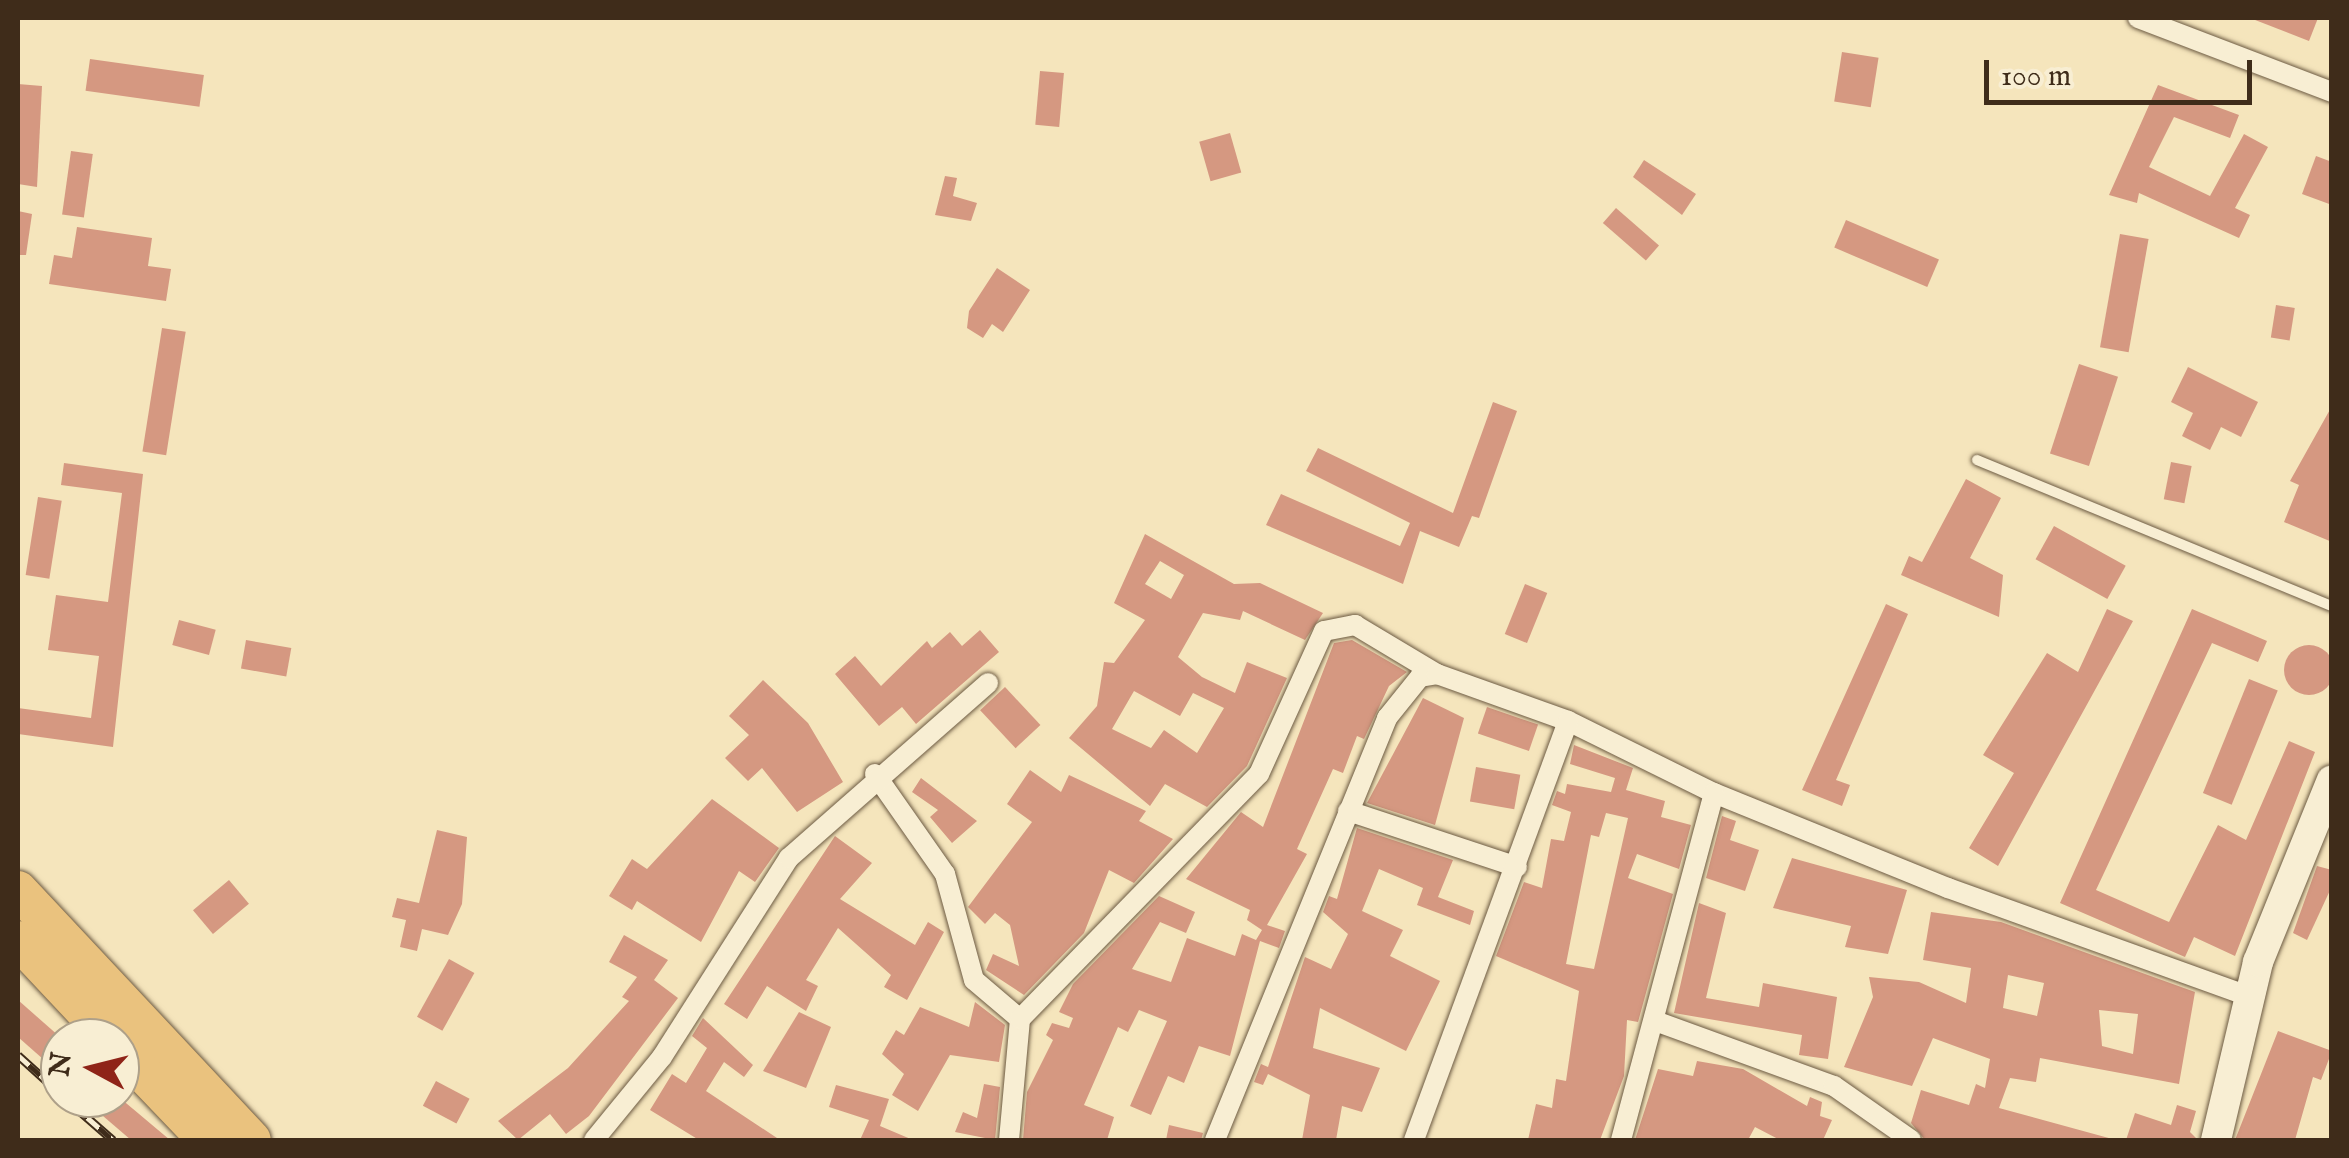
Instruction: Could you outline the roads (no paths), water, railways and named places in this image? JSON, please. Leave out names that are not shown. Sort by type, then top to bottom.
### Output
[{"type":"highway","points":[[18,890],[252,1140]]},
{"type":"highway","points":[[18,940],[91,1018]]},
{"type":"highway","points":[[140,1070],[207,1140]]},
{"type":"street","points":[[2138,18],[2332,92]]},
{"type":"street","points":[[1010,1140],[1020,1018],[1259,774],[1324,631],[1355,625],[1437,674],[1568,720],[1714,794],[2248,996]]},
{"type":"street","points":[[1215,1140],[1387,718],[1420,677],[1437,674]]},
{"type":"street","points":[[594,1140],[662,1057],[788,858],[875,774],[988,683]]},
{"type":"street","points":[[1414,1140],[1517,867],[1546,762],[1568,720]]},
{"type":"street","points":[[875,774],[945,874],[974,980],[1020,1018]]},
{"type":"street","points":[[2216,1140],[2248,996],[2332,780]]},
{"type":"street","points":[[1621,1140],[1658,1022],[1714,794]]},
{"type":"street","points":[[1348,811],[1517,867]]},
{"type":"street","points":[[1658,1022],[1834,1086],[1911,1140]]},
{"type":"lane","points":[[1977,460],[2332,606]]},
{"type":"railway","points":[[18,1055],[40,1075]]},
{"type":"railway","points":[[88,1118],[113,1140]]}]
